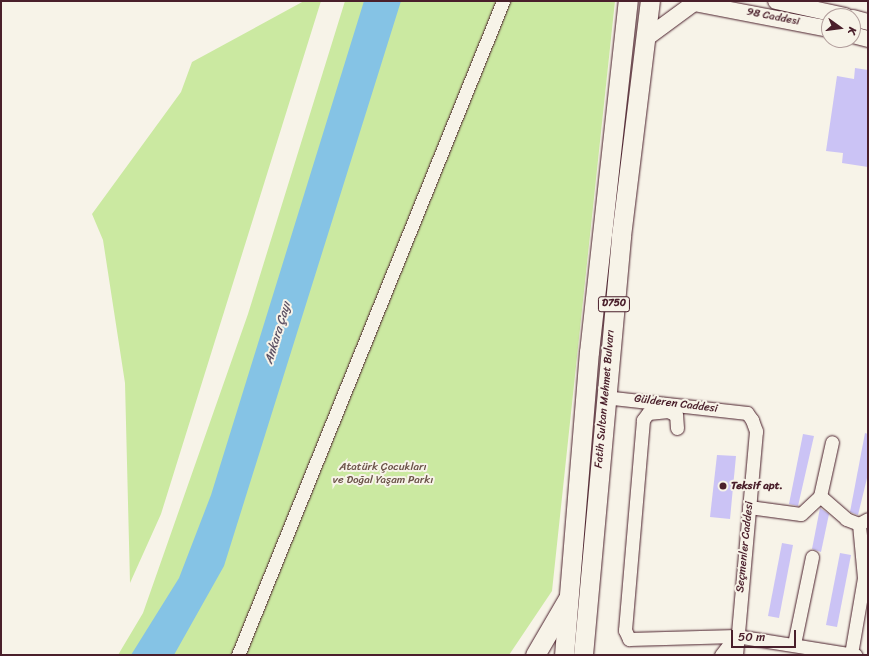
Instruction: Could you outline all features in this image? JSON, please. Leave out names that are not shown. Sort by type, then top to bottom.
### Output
[{"type":"highway","name":"Fatih Sultan Mehmet Bulvarı","points":[[564,655],[571,594],[590,352],[628,1]]},
{"type":"highway","name":"Fatih Sultan Mehmet Bulvarı","points":[[583,655],[604,397],[650,1]]},
{"type":"highway","points":[[535,655],[571,594]]},
{"type":"highway","points":[[587,608],[594,655]]},
{"type":"main road","name":"98 Caddesi","points":[[776,1],[821,11]]},
{"type":"main road","name":"98 Caddesi","points":[[645,39],[694,2],[821,27]]},
{"type":"street","points":[[238,655],[503,1]]},
{"type":"street","name":"Gülderen Caddesi","points":[[604,397],[747,413]]},
{"type":"street","points":[[677,428],[676,415],[668,411],[648,413],[643,420],[625,630],[629,639],[636,641],[736,636],[801,649],[853,654],[864,578],[864,522],[846,519],[820,496]]},
{"type":"street","name":"Seçmenler Caddesi","points":[[736,655],[736,636],[756,431],[747,413]]},
{"type":"street","points":[[749,507],[801,514],[820,496],[832,442]]},
{"type":"street","points":[[801,649],[812,557]]},
{"type":"street","points":[[721,655],[736,636]]},
{"type":"green space","points":[[304,1],[321,1],[161,514],[130,583],[125,383],[103,240],[92,214],[181,92],[192,62]]},
{"type":"green space","name":"Atatürk Çocukları ve Doğal Yaşam Parkı","points":[[345,1],[615,1],[552,591],[509,655],[118,655],[143,613],[248,314]]},
{"type":"water","name":"Ankara Çayı","points":[[364,1],[401,1],[224,566],[174,655],[131,655],[179,578],[211,495]]},
{"type":"building","points":[[855,68],[868,70],[868,167],[842,163],[843,153],[826,151],[837,76],[854,79]]},
{"type":"building","points":[[865,433],[868,434],[868,474],[858,515],[850,512]]},
{"type":"building","points":[[803,434],[814,436],[798,506],[789,504]]},
{"type":"building","name":"Teksif apt.","points":[[717,455],[736,456],[730,519],[710,517]]},
{"type":"building","points":[[820,508],[829,514],[821,552],[812,549]]},
{"type":"building","points":[[782,543],[793,545],[779,618],[768,616]]},
{"type":"building","points":[[840,553],[851,555],[837,627],[826,625]]},
{"type":"place","name":"Teksif apt.","points":[[723,486]]}]
